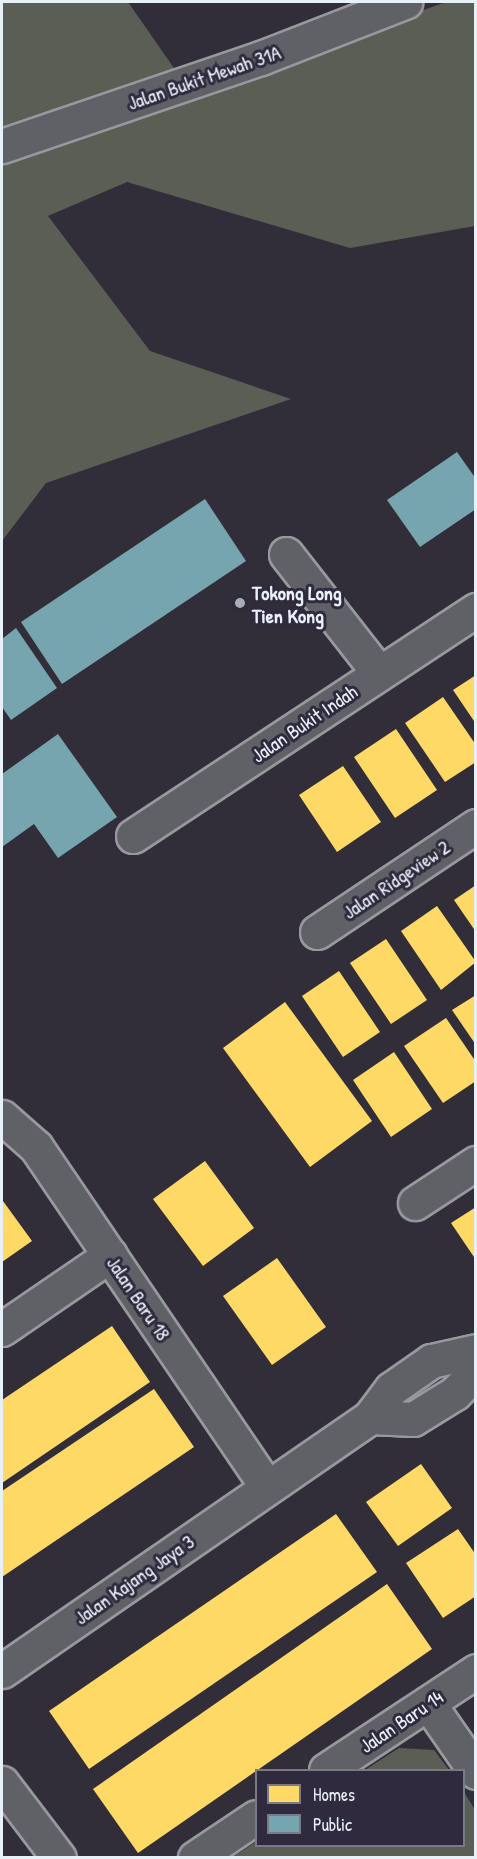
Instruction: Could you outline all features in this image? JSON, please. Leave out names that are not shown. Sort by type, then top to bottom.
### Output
[{"type":"street","name":"Jalan Bukit Mewah 31A","points":[[2,146],[261,58],[405,2]]},
{"type":"street","points":[[286,554],[379,673]]},
{"type":"street","name":"Jalan Bukit Indah","points":[[134,836],[476,610]]},
{"type":"street","name":"Jalan Ridgeview 2","points":[[317,932],[476,826]]},
{"type":"street","name":"Jalan Baru 18","points":[[2,1117],[36,1147],[267,1487]]},
{"type":"street","points":[[415,1203],[476,1163]]},
{"type":"street","points":[[2,1329],[110,1255]]},
{"type":"street","name":"Jalan Kajang Jaya 3","points":[[2,1671],[370,1417],[391,1389],[431,1361],[476,1351]]},
{"type":"street","points":[[370,1417],[413,1419],[455,1393],[476,1371]]},
{"type":"street","name":"Jalan Baru 14","points":[[328,1769],[476,1671]]},
{"type":"street","points":[[428,1703],[476,1772]]},
{"type":"street","points":[[2,1783],[58,1857]]},
{"type":"street","points":[[195,1857],[255,1818]]},
{"type":"shaded area","points":[[2,2],[128,2],[176,71],[2,130]]},
{"type":"shaded area","points":[[446,2],[475,2],[475,226],[350,248],[127,182],[48,216],[150,351],[291,399],[46,483],[2,541],[2,162]]},
{"type":"shaded area","points":[[399,1748],[434,1750],[448,1769],[367,1769]]},
{"type":"shaded area","points":[[465,1794],[475,1810],[475,1857],[233,1857],[255,1843],[255,1847],[465,1847]]},
{"type":"building: Homes","points":[[476,675],[476,724],[453,690]]},
{"type":"building: Homes","points":[[443,697],[476,745],[476,762],[445,782],[405,723]]},
{"type":"building: Homes","points":[[396,729],[437,790],[395,818],[354,757]]},
{"type":"building: Homes","points":[[343,766],[381,822],[337,852],[299,795]]},
{"type":"building: Homes","points":[[476,885],[476,932],[454,900]]},
{"type":"building: Homes","points":[[437,906],[476,962],[441,990],[401,931]]},
{"type":"building: Homes","points":[[386,939],[427,1000],[391,1024],[350,963]]},
{"type":"building: Homes","points":[[339,971],[380,1032],[343,1057],[302,996]]},
{"type":"building: Homes","points":[[476,995],[476,1045],[452,1010]]},
{"type":"building: Homes","points":[[285,1002],[372,1121],[310,1167],[223,1048]]},
{"type":"building: Homes","points":[[446,1018],[476,1062],[476,1081],[443,1103],[404,1046]]},
{"type":"building: Homes","points":[[394,1052],[432,1109],[391,1137],[353,1080]]},
{"type":"building: Homes","points":[[205,1161],[254,1228],[203,1266],[153,1199]]},
{"type":"building: Homes","points":[[3,1201],[32,1241],[2,1262],[2,1203]]},
{"type":"building: Homes","points":[[476,1207],[476,1260],[451,1223]]},
{"type":"building: Homes","points":[[277,1258],[326,1327],[272,1365],[223,1296]]},
{"type":"building: Homes","points":[[112,1326],[150,1382],[2,1483],[2,1400]]},
{"type":"building: Homes","points":[[154,1389],[194,1447],[2,1577],[2,1491]]},
{"type":"building: Homes","points":[[421,1464],[452,1508],[398,1546],[366,1502]]},
{"type":"building: Homes","points":[[336,1514],[377,1572],[89,1769],[49,1711]]},
{"type":"building: Homes","points":[[458,1529],[476,1555],[476,1596],[443,1618],[406,1563]]},
{"type":"building: Homes","points":[[387,1584],[432,1649],[259,1769],[255,1769],[255,1772],[138,1853],[93,1789]]},
{"type":"building: Public","points":[[457,452],[476,479],[476,509],[420,547],[387,500]]},
{"type":"building: Public","points":[[205,499],[246,561],[62,684],[21,622]]},
{"type":"building: Public","points":[[16,628],[57,688],[11,720],[2,707],[2,639]]},
{"type":"building: Public","points":[[58,734],[117,817],[58,858],[34,824],[2,847],[2,774]]},
{"type":"place","name":"Tokong Long Tien Kong","points":[[240,603]]}]
